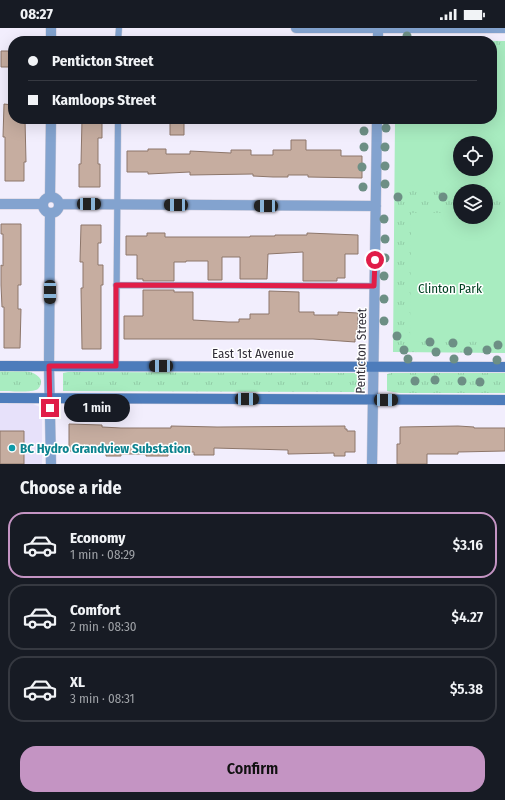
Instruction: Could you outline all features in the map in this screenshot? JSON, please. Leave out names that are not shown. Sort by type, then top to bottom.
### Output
[{"type":"main road","name":"East 1st Avenue","points":[[0,366],[505,367]]},
{"type":"main road","points":[[0,398],[505,400]]},
{"type":"street","points":[[296,28],[505,28]]},
{"type":"street","points":[[50,196],[51,124]]},
{"type":"street","name":"Penticton Street","points":[[372,464],[377,124]]},
{"type":"street","points":[[42,204],[44,200],[50,196]]},
{"type":"street","points":[[50,196],[55,198],[59,204],[58,210],[50,213]]},
{"type":"street","points":[[0,204],[42,204]]},
{"type":"street","points":[[42,204],[44,209],[50,213]]},
{"type":"street","points":[[59,204],[376,206]]},
{"type":"street","points":[[50,213],[49,366],[51,464]]},
{"type":"lane","points":[[116,366],[116,204],[118,124]]},
{"type":"lane","points":[[116,285],[374,286]]},
{"type":"shaded area","points":[[0,404],[33,404],[40,407],[42,411],[42,464],[0,464]]},
{"type":"green space","name":"Clinton Park","points":[[497,41],[505,41],[505,353],[393,352],[395,124],[497,124]]},
{"type":"green space","points":[[497,48],[505,48],[505,186],[493,186],[493,184],[453,184],[453,186],[396,185],[397,124],[497,124]]},
{"type":"green space","points":[[411,213],[453,213],[453,224],[493,224],[493,213],[505,213],[505,342],[410,341]]},
{"type":"green space","points":[[0,371],[28,371],[38,376],[41,380],[40,386],[38,389],[31,391],[0,391]]},
{"type":"green space","points":[[63,373],[357,373],[364,377],[366,384],[364,389],[358,392],[63,391]]},
{"type":"green space","points":[[505,373],[505,393],[400,393],[387,391],[387,374]]},
{"type":"building","points":[[1,51],[8,51],[8,67],[1,67]]},
{"type":"building","points":[[4,104],[8,104],[8,124],[25,124],[26,162],[24,162],[24,181],[5,181],[5,137],[3,137]]},
{"type":"building","points":[[82,124],[102,124],[102,138],[98,138],[100,187],[79,187],[79,164],[81,164]]},
{"type":"building","points":[[170,124],[184,124],[184,135],[170,135]]},
{"type":"building","points":[[291,140],[306,140],[306,150],[341,150],[341,156],[362,156],[362,178],[308,177],[308,175],[273,177],[253,176],[253,174],[190,175],[190,172],[148,174],[148,172],[127,172],[127,151],[166,149],[166,154],[190,154],[190,151],[231,153],[231,150],[251,150],[251,155],[273,155],[273,150],[291,150]]},
{"type":"building","points":[[1,224],[21,224],[21,285],[18,285],[18,309],[21,309],[20,348],[4,348],[4,307],[2,307],[1,285],[1,265],[3,266],[3,234],[1,234]]},
{"type":"building","points":[[81,225],[101,225],[101,243],[98,243],[98,265],[103,265],[103,285],[101,285],[101,349],[82,349],[81,288],[83,288],[83,262],[80,262]]},
{"type":"building","points":[[147,233],[165,233],[165,237],[250,237],[307,235],[307,233],[358,235],[358,254],[345,254],[345,278],[337,278],[337,281],[303,281],[303,252],[268,254],[267,279],[240,279],[240,257],[222,257],[222,280],[208,280],[208,261],[186,261],[174,262],[174,281],[143,281],[143,279],[137,279],[137,255],[126,255],[126,236],[147,236]]},
{"type":"building","points":[[143,290],[174,290],[174,292],[193,292],[193,320],[228,322],[239,322],[239,319],[250,319],[250,314],[269,314],[269,291],[299,292],[299,312],[314,312],[314,315],[338,315],[338,312],[358,313],[357,339],[355,339],[355,342],[313,339],[124,339],[124,316],[143,316]]},
{"type":"building","points":[[69,424],[102,425],[102,427],[121,428],[171,428],[171,426],[345,426],[347,431],[355,431],[355,452],[345,452],[345,456],[334,456],[334,453],[288,454],[288,450],[214,448],[214,455],[194,455],[194,452],[168,452],[168,456],[121,454],[121,456],[106,456],[106,451],[69,451]]},
{"type":"building","points":[[458,426],[474,428],[505,428],[505,451],[427,454],[427,464],[397,464],[397,444],[400,444],[400,427]]},
{"type":"building","name":"BC Hydro Grandview Substation","points":[[0,431],[24,431],[24,464],[0,464]]},
{"type":"place","name":"BC Hydro Grandview Substation","points":[[12,448]]},
{"type":"route","points":[[50,408],[49,366],[116,366],[116,285],[374,286],[375,260]]}]
